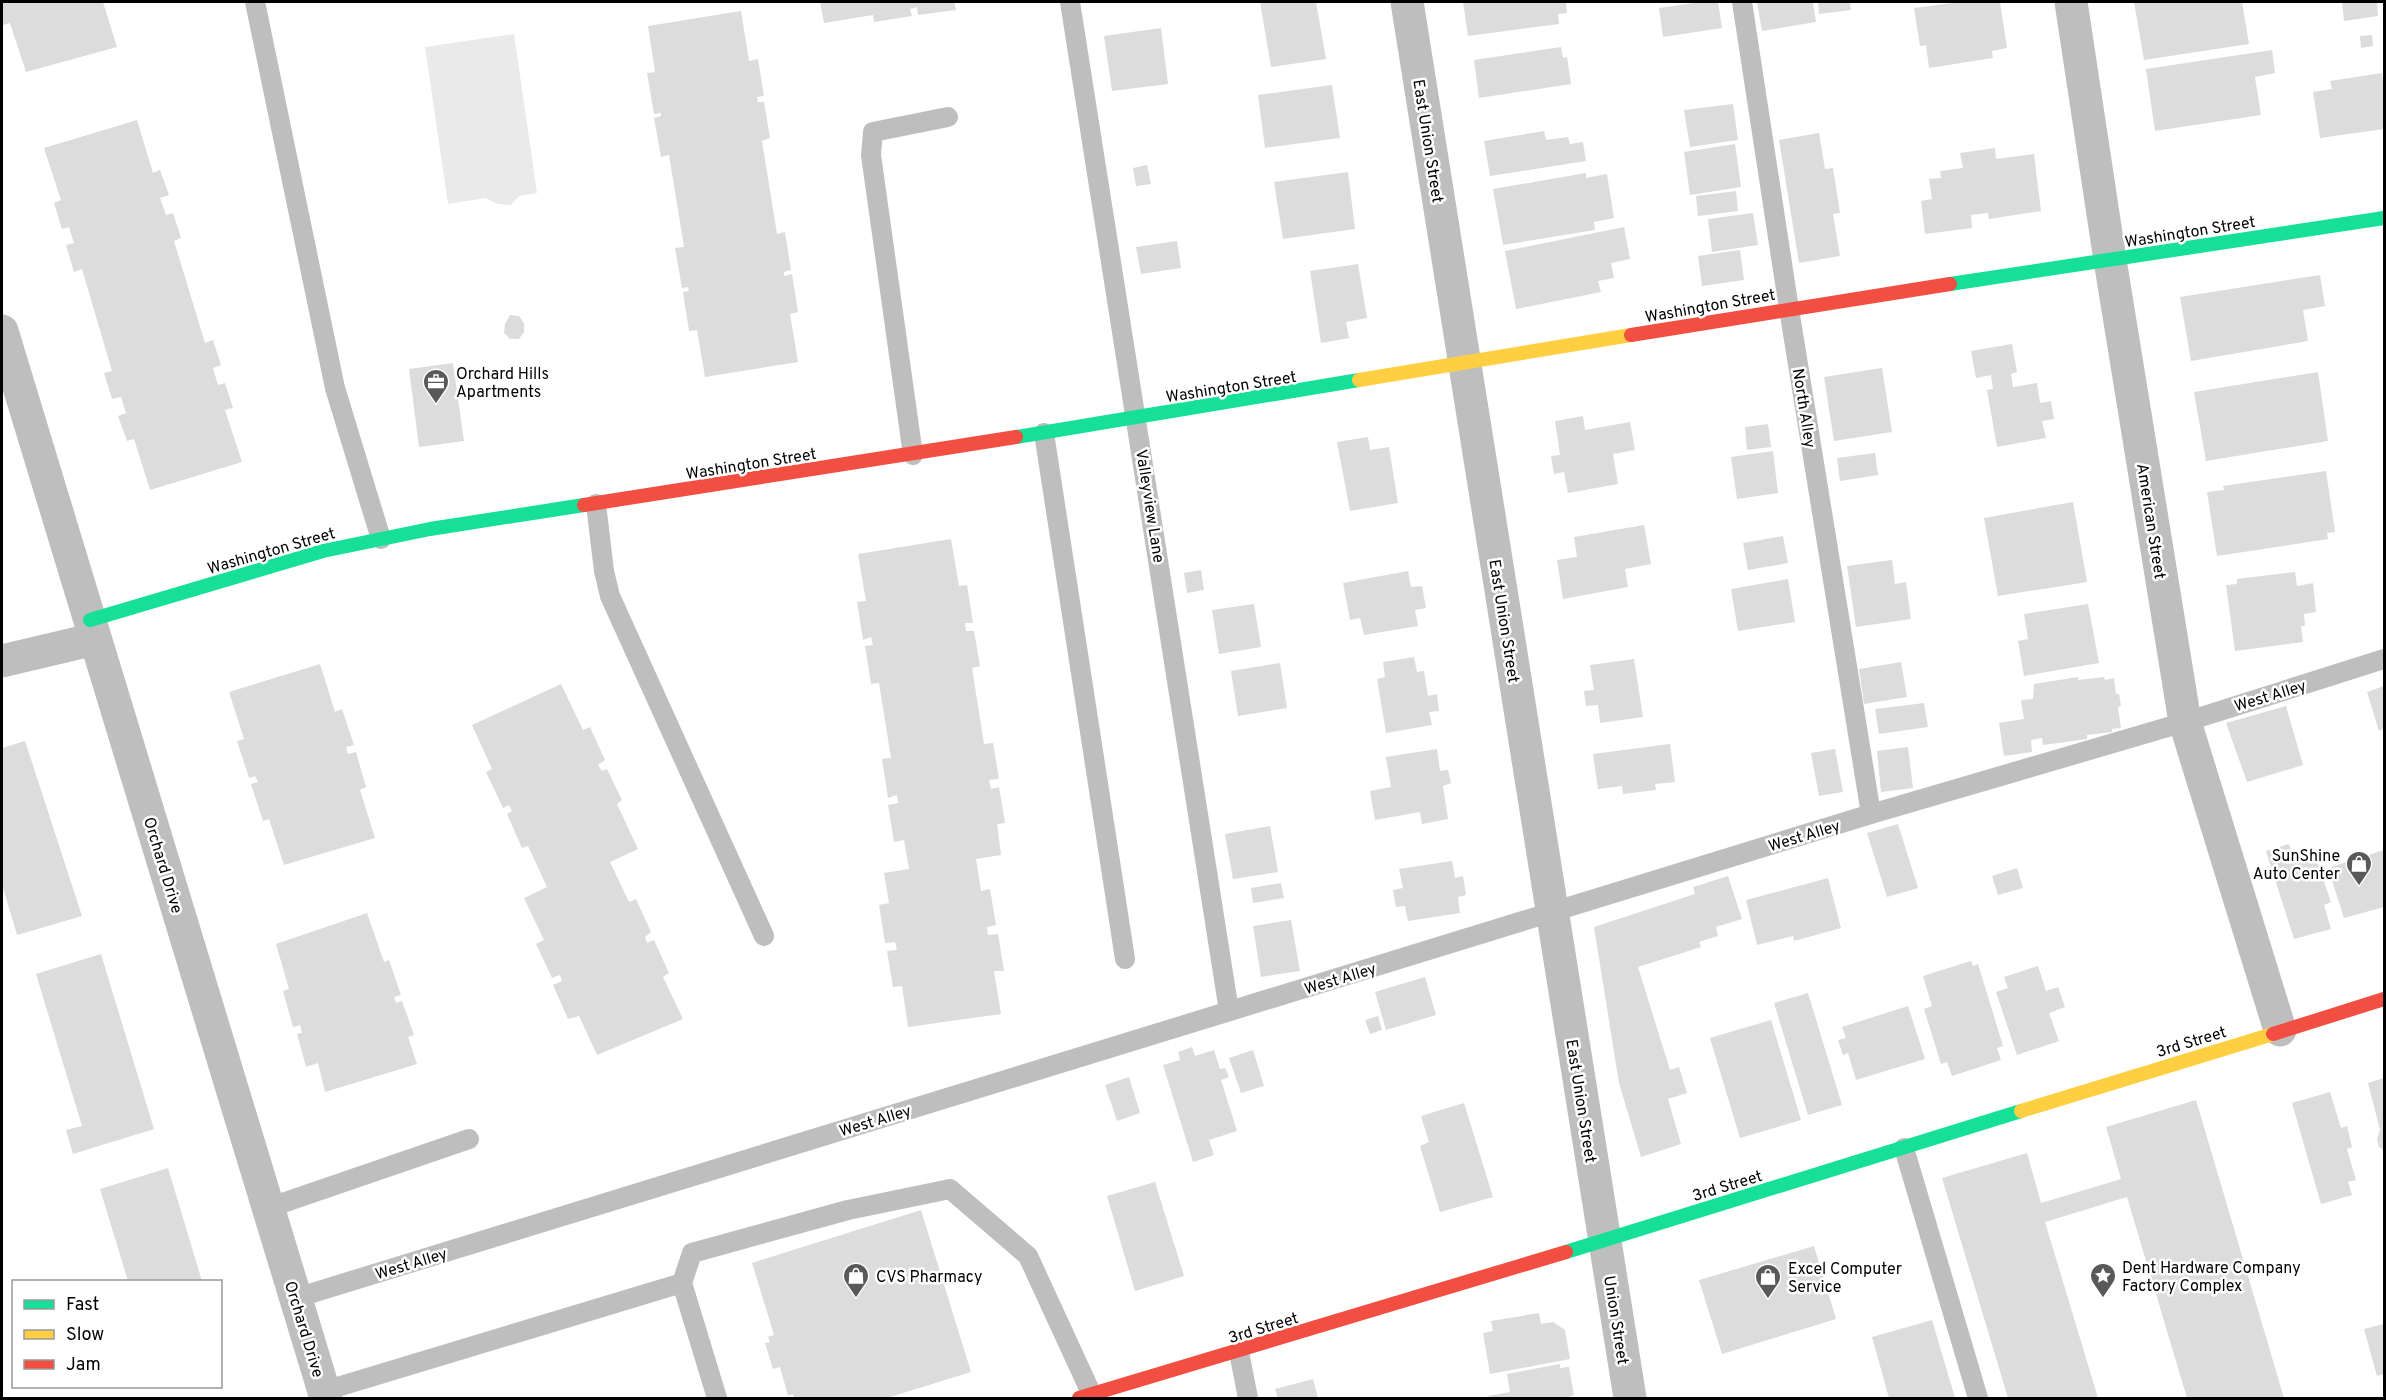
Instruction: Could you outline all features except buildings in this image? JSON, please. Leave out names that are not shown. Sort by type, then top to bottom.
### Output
[{"type":"street","name":"East Union Street","points":[[1407,2],[1604,1240]]},
{"type":"street","name":"American Street","points":[[2071,2],[2110,260],[2185,722],[2280,1030]]},
{"type":"street","name":"Washington Street","points":[[92,629],[323,551],[430,529],[1137,418],[1789,309],[2385,218]]},
{"type":"street","name":"Orchard Drive","points":[[2,331],[325,1395]]},
{"type":"street","points":[[2,661],[92,629]]},
{"type":"street","name":"3rd Street","points":[[1085,1397],[1239,1352],[2385,999]]},
{"type":"street","name":"Union Street","points":[[1604,1240],[1630,1398]]},
{"type":"lane","points":[[255,2],[335,388],[381,539]]},
{"type":"lane","name":"Valleyview Lane","points":[[1070,2],[1229,1011]]},
{"type":"lane","name":"North Alley","points":[[1742,2],[1871,814]]},
{"type":"lane","points":[[913,454],[873,166],[873,132],[948,117]]},
{"type":"lane","points":[[1044,433],[1125,959]]},
{"type":"lane","points":[[597,504],[604,571],[610,596],[764,936]]},
{"type":"lane","name":"West Alley","points":[[296,1298],[1871,814],[2185,722],[2385,659]]},
{"type":"lane","points":[[268,1208],[469,1139]]},
{"type":"lane","points":[[1904,1148],[1978,1398]]},
{"type":"lane","points":[[717,1398],[682,1283],[692,1253],[848,1210],[950,1189],[1028,1257],[1085,1397]]},
{"type":"lane","points":[[325,1395],[682,1283]]},
{"type":"lane","points":[[1239,1352],[1248,1398]]},
{"type":"shaded area","points":[[514,34],[537,193],[519,196],[511,205],[497,204],[486,198],[448,204],[425,47]]},
{"type":"traffic: fast","points":[[1950,284],[2384,218]]},
{"type":"traffic: fast","points":[[1016,437],[1359,380]]},
{"type":"traffic: fast","points":[[90,620],[323,551],[430,529],[584,505]]},
{"type":"traffic: fast","points":[[1566,1252],[2021,1111]]},
{"type":"traffic: slow","points":[[1359,380],[1631,335]]},
{"type":"traffic: slow","points":[[2021,1111],[2273,1034]]},
{"type":"traffic: jam","points":[[1631,335],[1950,284]]},
{"type":"traffic: jam","points":[[584,505],[1016,437]]},
{"type":"traffic: jam","points":[[2273,1034],[2384,999]]},
{"type":"traffic: jam","points":[[1079,1398],[1566,1252]]},
{"type":"place","name":"Orchard Hills Apartments","points":[[436,405]]},
{"type":"place","name":"SunShine Auto Center","points":[[2359,887]]},
{"type":"place","name":"CVS Pharmacy","points":[[856,1299]]},
{"type":"place","name":"Dent Hardware Company Factory Complex","points":[[2103,1299]]},
{"type":"place","name":"Excel Computer Service","points":[[1768,1300]]}]
